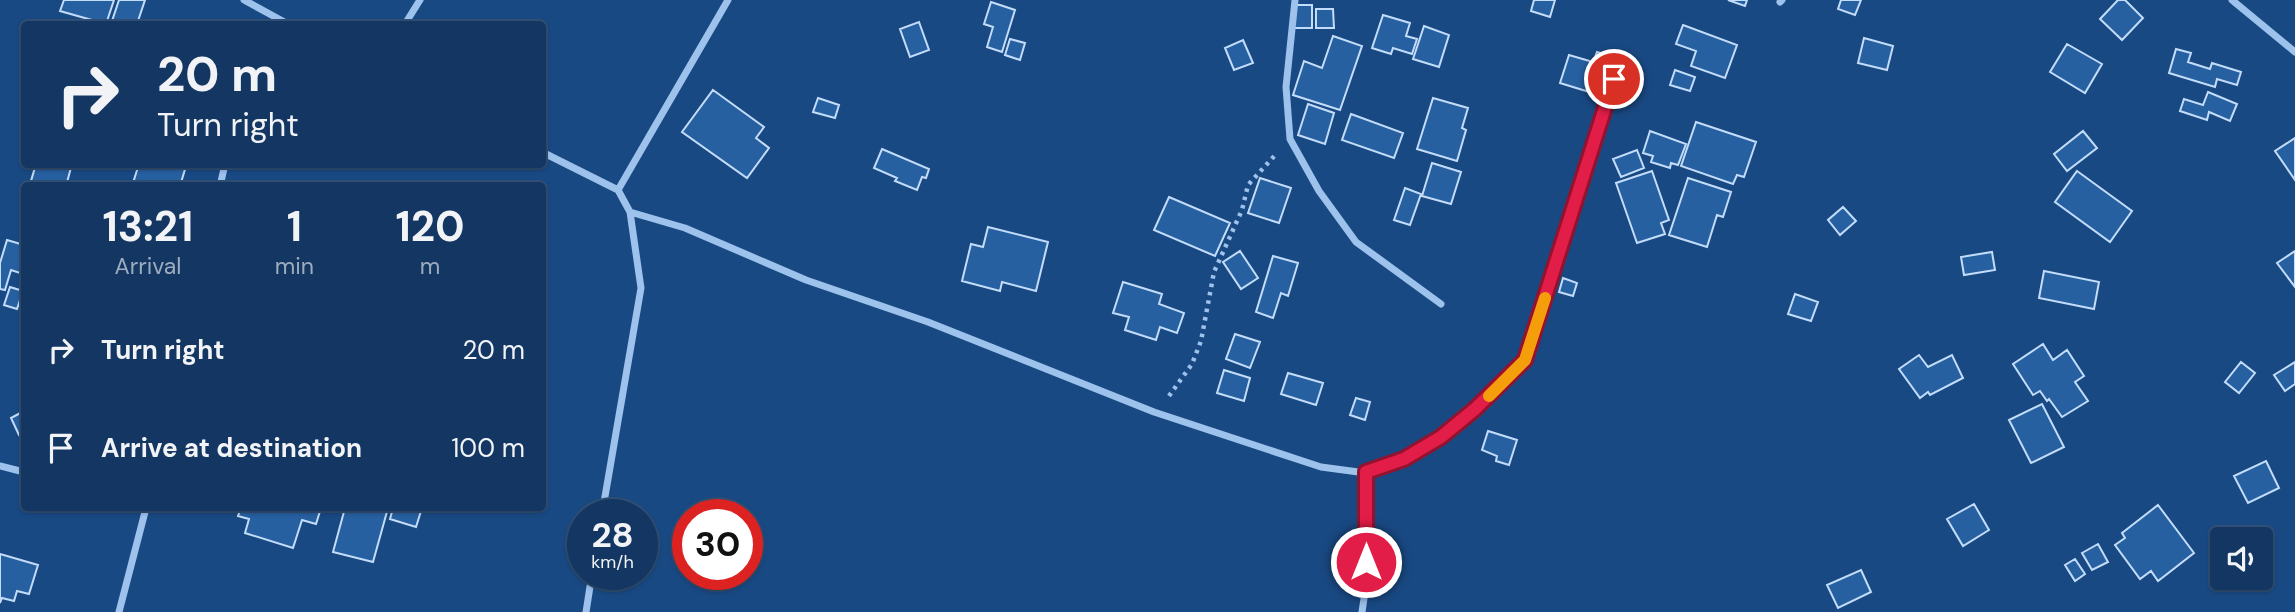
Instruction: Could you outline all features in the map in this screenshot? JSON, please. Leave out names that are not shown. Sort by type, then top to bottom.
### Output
[{"type":"street","points":[[244,0],[275,21]]},
{"type":"street","points":[[407,21],[421,0]]},
{"type":"street","points":[[618,190],[728,0]]},
{"type":"street","points":[[1295,0],[1286,88],[1290,139],[1319,191],[1356,242],[1441,304]]},
{"type":"street","points":[[2232,0],[2295,52]]},
{"type":"street","points":[[630,212],[685,228],[806,281],[928,322],[1154,412],[1321,467],[1366,472],[1404,459],[1441,437],[1475,409],[1525,360],[1620,59]]},
{"type":"street","points":[[546,154],[618,190],[630,212],[641,288],[605,499]]},
{"type":"street","points":[[0,466],[21,471]]},
{"type":"street","points":[[1363,612],[1366,585],[1366,472]]},
{"type":"street","points":[[119,612],[145,511]]},
{"type":"street","points":[[586,612],[589,590]]},
{"type":"path","points":[[1154,412],[1178,386],[1192,364],[1200,341],[1214,272],[1242,210],[1248,185],[1290,139]]},
{"type":"building","points":[[64,0],[114,0],[107,21],[95,21],[60,11]]},
{"type":"building","points":[[119,0],[145,0],[138,21],[112,21]]},
{"type":"building","points":[[1534,0],[1555,0],[1550,17],[1531,11]]},
{"type":"building","points":[[1728,0],[1747,0],[1745,6]]},
{"type":"building","points":[[1841,0],[1861,0],[1855,15],[1838,9]]},
{"type":"building","points":[[2118,0],[2125,0],[2143,18],[2122,40],[2100,19]]},
{"type":"building","points":[[991,2],[1015,10],[1002,52],[987,47],[993,27],[984,24]]},
{"type":"building","points":[[1294,5],[1312,5],[1312,28],[1294,28]]},
{"type":"building","points":[[1316,9],[1333,9],[1334,28],[1316,28]]},
{"type":"building","points":[[1383,15],[1410,23],[1406,36],[1417,39],[1412,54],[1393,48],[1391,54],[1372,48]]},
{"type":"building","points":[[919,22],[929,50],[910,57],[900,29]]},
{"type":"building","points":[[1683,25],[1737,45],[1725,78],[1691,66],[1696,51],[1676,44]]},
{"type":"building","points":[[1424,26],[1449,35],[1439,67],[1413,59]]},
{"type":"building","points":[[1333,36],[1362,46],[1340,110],[1293,95],[1304,61],[1322,68]]},
{"type":"building","points":[[1864,38],[1893,46],[1887,70],[1858,63]]},
{"type":"building","points":[[1010,39],[1025,43],[1020,60],[1005,55]]},
{"type":"building","points":[[1243,40],[1253,63],[1234,70],[1225,48]]},
{"type":"building","points":[[2067,44],[2102,64],[2085,93],[2050,72]]},
{"type":"building","points":[[2176,49],[2191,53],[2188,62],[2210,69],[2212,63],[2241,72],[2237,85],[2217,79],[2215,87],[2169,73]]},
{"type":"building","points":[[1597,52],[1611,56],[1599,95],[1560,83],[1569,55],[1593,62]]},
{"type":"building","points":[[1675,70],[1695,77],[1690,91],[1670,85]]},
{"type":"building","points":[[713,90],[764,127],[756,138],[769,148],[747,178],[682,132]]},
{"type":"building","points":[[2208,92],[2237,104],[2230,121],[2209,112],[2207,120],[2180,111],[2184,99],[2203,105]]},
{"type":"building","points":[[818,98],[839,105],[835,118],[813,112]]},
{"type":"building","points":[[1433,98],[1468,108],[1462,128],[1466,130],[1457,161],[1417,149]]},
{"type":"building","points":[[1308,104],[1334,113],[1325,144],[1298,135]]},
{"type":"building","points":[[1351,114],[1403,133],[1394,158],[1342,140]]},
{"type":"building","points":[[1696,122],[1756,142],[1744,177],[1737,175],[1733,184],[1681,166]]},
{"type":"building","points":[[1650,131],[1686,144],[1678,165],[1671,163],[1670,168],[1651,162],[1653,156],[1643,153]]},
{"type":"building","points":[[2083,131],[2097,148],[2067,171],[2054,154]]},
{"type":"building","points":[[2295,138],[2295,180],[2275,151]]},
{"type":"building","points":[[882,149],[929,169],[926,178],[922,177],[917,190],[874,168]]},
{"type":"building","points":[[1637,150],[1644,168],[1621,177],[1613,159]]},
{"type":"building","points":[[1432,163],[1461,172],[1451,204],[1422,196]]},
{"type":"building","points":[[35,168],[71,168],[67,182],[31,181]]},
{"type":"building","points":[[138,168],[185,168],[181,182],[133,182]]},
{"type":"building","points":[[1652,171],[1669,220],[1661,223],[1665,234],[1637,243],[1616,183]]},
{"type":"building","points":[[2077,171],[2132,211],[2110,242],[2055,202]]},
{"type":"building","points":[[1260,178],[1291,188],[1279,223],[1248,213]]},
{"type":"building","points":[[1688,178],[1731,192],[1723,217],[1717,215],[1707,247],[1669,235]]},
{"type":"building","points":[[1405,188],[1421,194],[1410,225],[1394,220]]},
{"type":"building","points":[[1169,197],[1230,223],[1215,256],[1154,230]]},
{"type":"building","points":[[1843,207],[1856,221],[1840,235],[1828,220]]},
{"type":"building","points":[[988,227],[1048,242],[1036,291],[1002,282],[1000,291],[962,281],[971,244],[983,247]]},
{"type":"building","points":[[7,240],[21,244],[20,273],[11,270],[5,290],[0,289],[0,263]]},
{"type":"building","points":[[1240,251],[1258,278],[1241,289],[1223,262]]},
{"type":"building","points":[[2295,251],[2295,287],[2277,263]]},
{"type":"building","points":[[1992,252],[1995,270],[1964,275],[1961,257]]},
{"type":"building","points":[[1273,256],[1298,263],[1288,296],[1281,293],[1273,318],[1256,312]]},
{"type":"building","points":[[2044,271],[2099,282],[2094,309],[2039,298]]},
{"type":"building","points":[[1563,278],[1577,283],[1573,296],[1559,292]]},
{"type":"building","points":[[1123,282],[1162,294],[1159,304],[1184,313],[1177,333],[1160,327],[1156,340],[1125,330],[1129,317],[1113,313]]},
{"type":"building","points":[[10,287],[21,290],[17,309],[4,305]]},
{"type":"building","points":[[1795,294],[1818,302],[1811,321],[1788,314]]},
{"type":"building","points":[[1235,334],[1260,342],[1250,368],[1226,359]]},
{"type":"building","points":[[2043,344],[2053,360],[2067,350],[2084,376],[2075,382],[2088,401],[2062,417],[2040,391],[2033,395],[2013,364]]},
{"type":"building","points":[[1919,355],[1928,367],[1952,355],[1963,378],[1920,398],[1899,369]]},
{"type":"building","points":[[2241,362],[2255,373],[2239,393],[2225,382]]},
{"type":"building","points":[[2295,362],[2295,384],[2285,391],[2274,375]]},
{"type":"building","points":[[1224,370],[1250,378],[1244,401],[1217,393]]},
{"type":"building","points":[[1288,373],[1323,383],[1316,405],[1281,394]]},
{"type":"building","points":[[1356,398],[1370,402],[1365,420],[1350,415]]},
{"type":"building","points":[[2042,404],[2064,447],[2031,463],[2009,420]]},
{"type":"building","points":[[21,413],[19,435],[11,418]]},
{"type":"building","points":[[1488,431],[1517,440],[1509,465],[1496,461],[1497,456],[1482,450]]},
{"type":"building","points":[[2266,461],[2279,488],[2248,503],[2234,476]]},
{"type":"building","points":[[1974,504],[1989,530],[1963,546],[1947,519]]},
{"type":"building","points":[[2158,505],[2194,553],[2158,581],[2151,571],[2140,579],[2115,545],[2125,538],[2122,533]]},
{"type":"building","points":[[240,511],[320,511],[316,524],[302,520],[293,548],[245,533],[249,519],[238,516]]},
{"type":"building","points":[[344,511],[387,511],[373,562],[333,552]]},
{"type":"building","points":[[392,511],[421,511],[416,527],[390,519]]},
{"type":"building","points":[[2098,544],[2108,562],[2092,570],[2082,553]]},
{"type":"building","points":[[0,554],[38,565],[29,594],[17,591],[14,601],[2,598],[0,603]]},
{"type":"building","points":[[2075,559],[2085,574],[2075,581],[2065,565]]},
{"type":"building","points":[[1861,570],[1871,592],[1838,608],[1827,585]]},
{"type":"slow traffic","points":[[1489,396],[1525,360],[1545,298]]},
{"type":"route","points":[[1366,562],[1366,472],[1404,459],[1441,437],[1475,409],[1525,360],[1614,79]]}]
